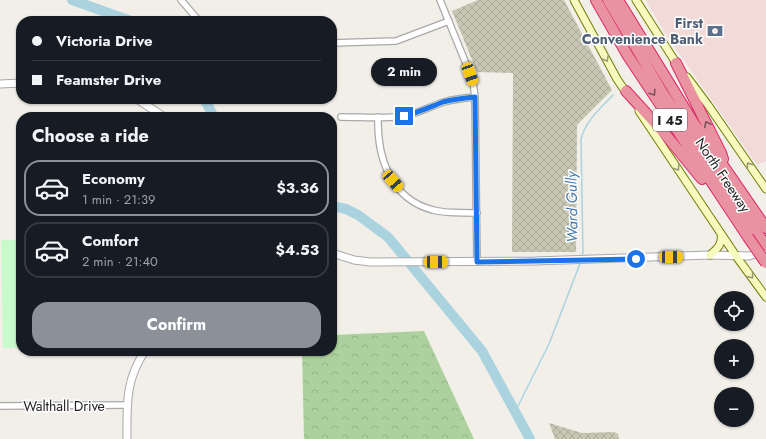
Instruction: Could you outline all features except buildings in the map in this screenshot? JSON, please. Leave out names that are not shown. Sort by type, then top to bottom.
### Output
[{"type":"highway","name":"North Freeway","points":[[596,0],[628,56],[734,217],[758,230]]},
{"type":"highway","name":"North Freeway","points":[[608,0],[666,97],[758,230],[766,263]]},
{"type":"highway","name":"North Freeway","points":[[618,0],[693,122],[727,173],[766,247]]},
{"type":"highway","points":[[676,63],[721,152],[727,173]]},
{"type":"highway","points":[[626,91],[665,134],[734,217]]},
{"type":"main road","points":[[574,0],[617,79],[736,256],[766,297]]},
{"type":"main road","points":[[636,0],[676,63],[708,105],[766,189]]},
{"type":"main road","points":[[710,255],[720,245],[722,240],[721,233]]},
{"type":"street","points":[[180,0],[194,16]]},
{"type":"street","points":[[440,0],[473,82],[475,97],[477,262]]},
{"type":"street","points":[[337,43],[396,41],[449,21]]},
{"type":"street","points":[[0,84],[16,83]]},
{"type":"street","points":[[341,117],[378,118],[404,116],[444,102],[461,98],[475,97]]},
{"type":"street","points":[[144,104],[156,112]]},
{"type":"street","points":[[378,118],[379,144],[383,163],[385,169],[403,193],[422,206],[434,210],[446,212],[477,212]]},
{"type":"street","points":[[337,255],[354,260],[370,262],[477,262],[587,260],[710,255],[749,256],[756,254],[766,247]]},
{"type":"street","points":[[128,439],[128,389],[134,369],[142,356]]},
{"type":"street","name":"Walthall Drive","points":[[0,406],[127,405]]},
{"type":"shaded area","points":[[478,0],[564,0],[612,90],[577,125],[576,252],[512,252],[513,73],[477,72],[452,11]]},
{"type":"shaded area","points":[[646,0],[766,0],[766,161],[757,165],[664,32]]},
{"type":"shaded area","points":[[549,423],[582,433],[614,432],[618,434],[619,439],[555,439]]},
{"type":"green space","points":[[1,240],[16,240],[16,348],[3,348]]},
{"type":"green space","points":[[424,331],[474,439],[304,439],[302,356],[337,356],[337,335]]},
{"type":"waterway","points":[[72,0],[117,16]]},
{"type":"waterway","name":"Ward Gully","points":[[582,257],[581,139],[590,120],[613,95]]},
{"type":"waterway","points":[[207,104],[211,112]]},
{"type":"waterway","points":[[337,207],[346,209],[358,215],[388,237],[482,351],[530,439]]},
{"type":"waterway","name":"Ward Gully","points":[[515,412],[549,344],[581,261]]},
{"type":"place","name":"First Convenience Bank","points":[[715,31]]},
{"type":"route","points":[[404,116],[444,102],[461,98],[475,97],[477,262],[636,259]]}]
